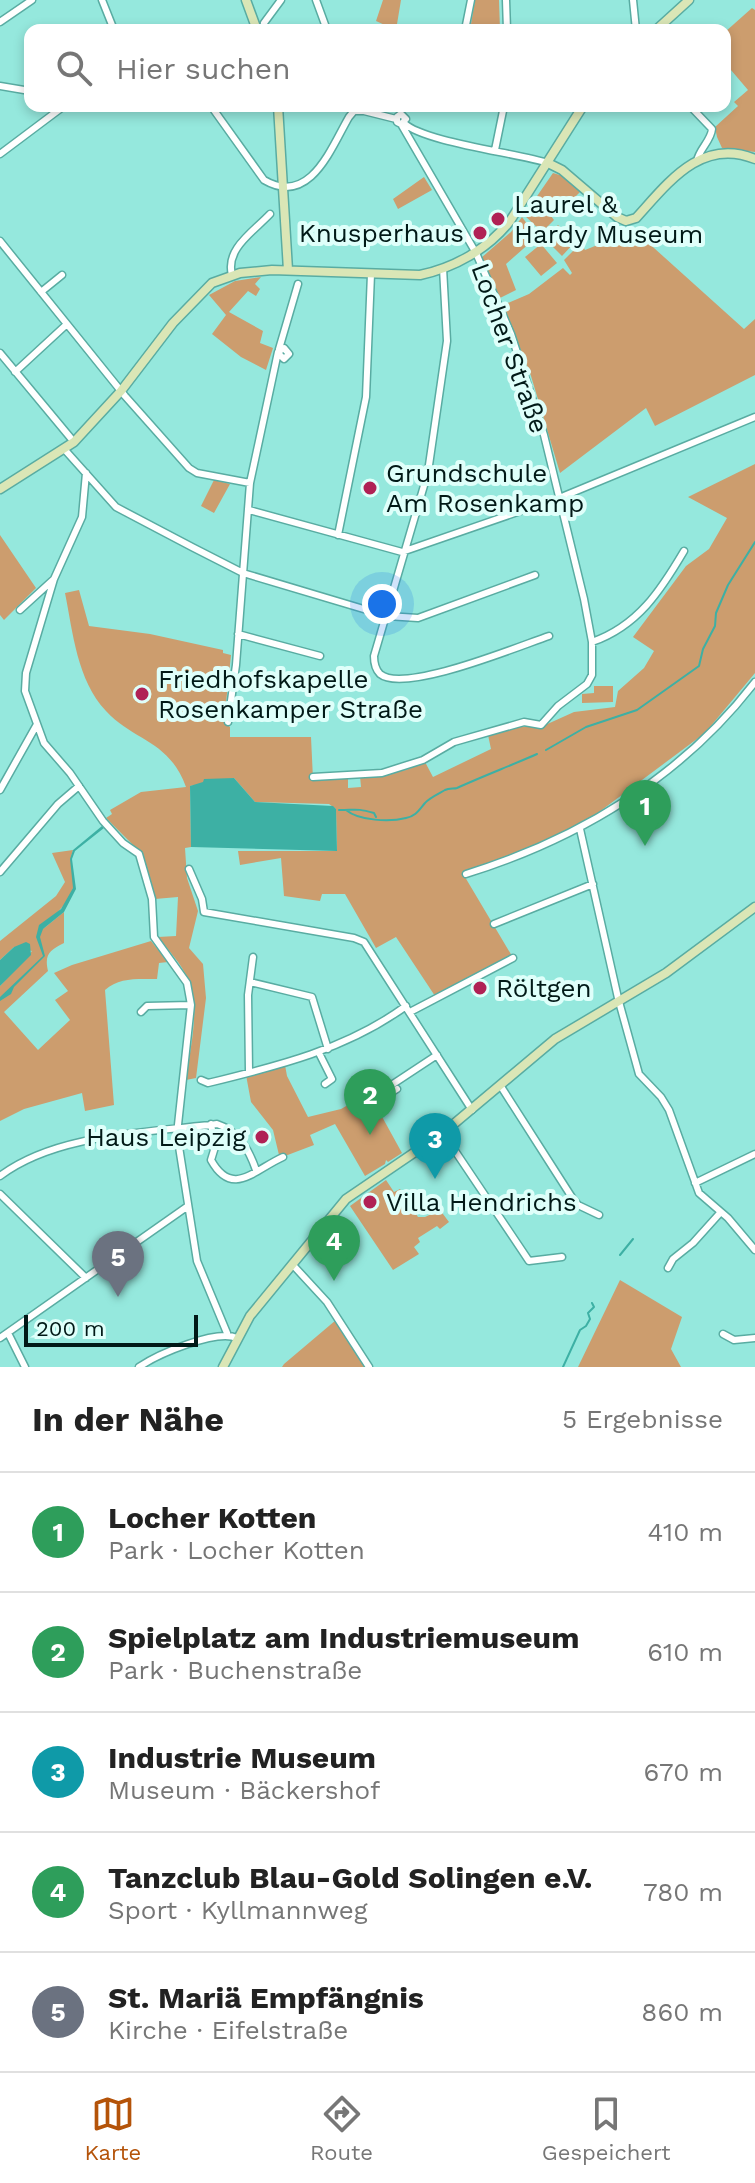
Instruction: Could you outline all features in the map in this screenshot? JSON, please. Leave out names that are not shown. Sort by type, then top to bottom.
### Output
[{"type":"main road","points":[[246,0],[255,24]]},
{"type":"main road","points":[[663,24],[689,0]]},
{"type":"main road","points":[[278,112],[288,270]]},
{"type":"main road","points":[[0,489],[74,442],[121,391],[196,297],[212,283],[247,271],[414,276],[443,268],[476,253],[504,229],[579,112]]},
{"type":"main road","points":[[548,163],[562,170],[622,220],[636,218],[681,170],[697,161],[722,154],[755,159]]},
{"type":"main road","points":[[223,1367],[254,1311],[346,1199],[443,1133],[555,1039],[620,1003],[755,907]]},
{"type":"street","points":[[0,22],[32,0]]},
{"type":"street","points":[[102,0],[112,24]]},
{"type":"street","points":[[260,24],[281,0]]},
{"type":"street","points":[[317,0],[325,24]]},
{"type":"street","points":[[466,24],[471,0]]},
{"type":"street","points":[[506,0],[507,24]]},
{"type":"street","points":[[633,0],[635,24]]},
{"type":"street","points":[[0,86],[24,90]]},
{"type":"street","points":[[0,154],[56,112]]},
{"type":"street","points":[[215,112],[260,176],[270,183],[283,186],[300,186],[313,175],[352,112]]},
{"type":"street","points":[[368,112],[401,120],[416,131],[548,163]]},
{"type":"street","points":[[401,120],[406,112]]},
{"type":"street","points":[[495,150],[503,112]]},
{"type":"street","points":[[696,112],[712,129],[697,161]]},
{"type":"street","name":"Locher Straße","points":[[313,777],[382,773],[423,760],[454,742],[524,722],[541,725],[558,706],[590,680],[593,670],[592,642],[544,435],[511,334],[476,253],[416,152],[401,120]]},
{"type":"street","points":[[416,131],[416,152]]},
{"type":"street","points":[[232,275],[229,264],[233,252],[270,214]]},
{"type":"street","points":[[0,241],[121,391],[191,470],[250,483]]},
{"type":"street","points":[[443,268],[445,358],[428,472],[374,661],[382,675],[419,678],[549,636]]},
{"type":"street","points":[[338,535],[366,397],[371,274]]},
{"type":"street","points":[[41,292],[62,275]]},
{"type":"street","points":[[228,722],[250,483],[278,352],[298,284]]},
{"type":"street","points":[[15,372],[67,324]]},
{"type":"street","points":[[0,353],[74,442]]},
{"type":"street","points":[[249,510],[400,552],[406,551],[559,498],[755,417]]},
{"type":"street","points":[[65,450],[116,507],[243,573],[387,616],[418,618],[535,575]]},
{"type":"street","points":[[86,473],[82,517],[54,579],[24,684],[44,743],[103,821],[123,843],[139,854],[152,899],[154,937],[187,983],[191,1005],[177,1128],[200,1272],[227,1333],[237,1338]]},
{"type":"street","points":[[592,642],[642,613],[684,551]]},
{"type":"street","points":[[20,610],[54,579]]},
{"type":"street","points":[[238,634],[320,656]]},
{"type":"street","points":[[466,874],[519,857],[580,829],[675,766],[707,739],[755,682]]},
{"type":"street","points":[[0,790],[36,726]]},
{"type":"street","points":[[0,872],[58,804],[79,786]]},
{"type":"street","points":[[580,829],[639,1074],[669,1110],[695,1183],[706,1201],[755,1250]]},
{"type":"street","points":[[189,869],[204,912],[362,941],[472,1110]]},
{"type":"street","points":[[494,924],[593,884]]},
{"type":"street","points":[[249,1071],[253,957]]},
{"type":"street","points":[[201,1080],[208,1083],[319,1053],[513,958]]},
{"type":"street","points":[[250,982],[312,997],[328,1049]]},
{"type":"street","points":[[141,1012],[147,1006],[191,1005]]},
{"type":"street","points":[[319,1053],[332,1079],[325,1084]]},
{"type":"street","points":[[377,1101],[437,1055]]},
{"type":"street","points":[[500,1085],[573,1199],[578,1205],[599,1215]]},
{"type":"street","points":[[211,1124],[215,1147],[210,1158],[218,1171],[232,1181],[283,1157]]},
{"type":"street","points":[[0,1176],[43,1153],[116,1136],[211,1124],[222,1125],[244,1143],[256,1170]]},
{"type":"street","points":[[443,1133],[529,1261],[562,1257]]},
{"type":"street","points":[[695,1183],[755,1154]]},
{"type":"street","points":[[0,1194],[86,1278]]},
{"type":"street","points":[[25,1367],[3,1335],[188,1206]]},
{"type":"street","points":[[668,1268],[673,1259],[693,1243],[720,1213]]},
{"type":"street","points":[[292,1264],[327,1302],[369,1367]]},
{"type":"street","points":[[139,1367],[166,1352],[227,1333]]},
{"type":"street","points":[[723,1334],[734,1340],[755,1338]]},
{"type":"shaded area","points":[[383,0],[401,0],[397,24],[376,21]]},
{"type":"shaded area","points":[[475,0],[499,0],[500,24],[471,24]]},
{"type":"shaded area","points":[[752,8],[755,10],[755,152],[722,148],[715,127],[738,106],[734,102],[748,90],[731,70],[731,27]]},
{"type":"shaded area","points":[[553,173],[563,176],[580,192],[551,216],[554,220],[542,232],[524,215]]},
{"type":"shaded area","points":[[424,177],[432,190],[398,209],[393,199]]},
{"type":"shaded area","points":[[522,217],[534,233],[537,230],[540,234],[506,264],[516,290],[500,298],[481,258],[511,232]]},
{"type":"shaded area","points":[[558,225],[575,242],[562,256],[545,239]]},
{"type":"shaded area","points":[[623,230],[629,235],[634,230],[744,329],[755,319],[755,375],[655,426],[646,408],[560,473],[531,376],[503,305],[529,294],[563,268],[570,275],[572,273],[564,260],[581,243],[585,250],[615,238]]},
{"type":"shaded area","points":[[541,244],[557,263],[541,276],[525,257]]},
{"type":"shaded area","points":[[261,277],[255,284],[260,289],[256,296],[248,291],[229,312],[263,331],[260,343],[273,348],[266,370],[241,357],[212,334],[226,315],[209,295],[235,281]]},
{"type":"shaded area","points":[[755,464],[755,673],[705,733],[583,824],[518,854],[462,872],[512,956],[435,996],[396,937],[376,948],[345,894],[322,894],[320,901],[284,896],[281,858],[240,865],[238,851],[337,851],[336,809],[329,804],[255,802],[234,778],[190,786],[191,847],[185,848],[187,878],[198,911],[189,948],[203,964],[206,998],[196,1078],[186,1080],[193,1028],[192,990],[182,968],[158,937],[176,936],[178,897],[155,899],[143,855],[106,818],[112,814],[110,810],[141,792],[186,787],[179,772],[161,750],[117,721],[96,699],[82,671],[65,593],[79,590],[89,626],[150,634],[223,650],[223,653],[231,655],[224,722],[230,727],[230,737],[311,737],[313,779],[348,777],[348,788],[361,787],[360,776],[406,770],[425,762],[433,777],[491,749],[488,735],[514,727],[543,726],[574,712],[615,707],[618,691],[644,668],[654,651],[633,637],[686,566],[709,549],[727,518],[688,497]]},
{"type":"shaded area","points":[[214,480],[230,484],[214,513],[201,506]]},
{"type":"shaded area","points":[[0,535],[36,588],[4,620],[0,615]]},
{"type":"shaded area","points":[[594,686],[613,686],[613,702],[582,703],[582,694],[594,693]]},
{"type":"shaded area","points":[[73,850],[74,883],[71,894],[43,929],[64,912],[64,943],[49,953],[48,971],[4,1012],[38,1050],[70,1020],[55,1000],[68,991],[54,973],[151,941],[168,962],[159,963],[157,979],[123,981],[105,990],[114,1105],[85,1111],[82,1093],[24,1109],[0,1121],[0,986],[32,951],[14,947],[0,960],[0,941],[56,896],[65,882],[52,853]]},
{"type":"shaded area","points":[[285,1065],[287,1076],[308,1117],[341,1109],[369,1093],[402,1153],[388,1162],[386,1160],[385,1164],[365,1176],[335,1124],[310,1135],[314,1145],[285,1156],[283,1153],[279,1155],[273,1130],[251,1102],[246,1075]]},
{"type":"shaded area","points":[[386,1180],[394,1192],[400,1189],[418,1217],[440,1210],[449,1222],[418,1238],[420,1242],[414,1247],[419,1254],[393,1270],[350,1206]]},
{"type":"shaded area","points":[[620,1280],[682,1317],[671,1349],[681,1367],[578,1367]]},
{"type":"shaded area","points":[[336,1320],[366,1367],[282,1367],[284,1364]]},
{"type":"water","points":[[234,778],[255,802],[333,806],[336,809],[337,851],[191,847],[190,786],[204,779]]},
{"type":"water","points":[[102,826],[104,828],[75,851],[72,859],[76,889],[64,912],[43,929],[40,937],[45,956],[14,987],[11,994],[0,1001],[0,997],[43,956],[36,937],[39,925],[61,909],[73,888],[70,859],[73,850]]},
{"type":"water","points":[[26,942],[30,944],[31,955],[0,986],[0,960],[14,947]]},
{"type":"waterway","points":[[546,750],[586,727],[637,710],[699,666],[728,585],[755,542]]},
{"type":"waterway","points":[[346,810],[375,820],[409,817],[429,799],[445,790],[457,788],[537,754]]},
{"type":"waterway","points":[[339,810],[363,810],[374,813],[376,817]]},
{"type":"waterway","points":[[620,1255],[633,1239]]},
{"type":"waterway","points":[[563,1367],[580,1330],[590,1319],[588,1313],[594,1307],[592,1303]]},
{"type":"place","name":"Laurel & Hardy Museum","points":[[498,219]]},
{"type":"place","name":"Knusperhaus","points":[[480,233]]},
{"type":"place","name":"Grundschule Am Rosenkamp","points":[[370,488]]},
{"type":"place","name":"Friedhofskapelle Rosenkamper Straße","points":[[142,694]]},
{"type":"place","name":"Locher Kotten","points":[[645,846]]},
{"type":"place","name":"Röltgen","points":[[480,988]]},
{"type":"place","name":"Spielplatz am Industriemuseum","points":[[370,1135]]},
{"type":"place","name":"Haus Leipzig","points":[[262,1137]]},
{"type":"place","name":"Industrie Museum","points":[[435,1179]]},
{"type":"place","name":"Villa Hendrichs","points":[[370,1202]]},
{"type":"place","name":"Tanzclub Blau-Gold Solingen e.V.","points":[[334,1281]]},
{"type":"place","name":"St. Mariä Empfängnis","points":[[118,1297]]}]
